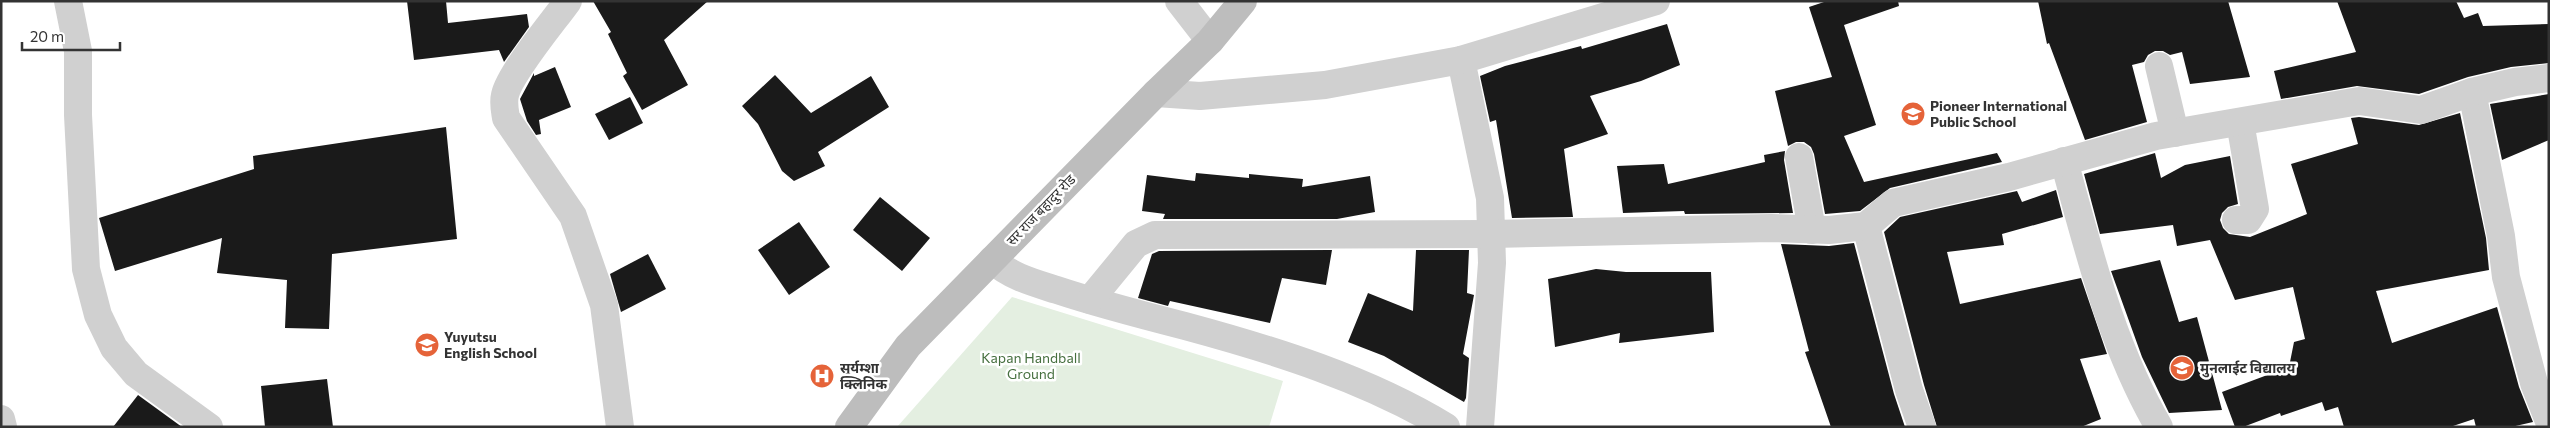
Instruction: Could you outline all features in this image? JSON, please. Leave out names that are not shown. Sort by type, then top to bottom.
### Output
[{"type":"street","points":[[68,1],[78,51],[78,115],[86,269],[98,315],[114,348],[136,374],[209,427]]},
{"type":"street","points":[[568,1],[515,74],[505,94],[504,107],[506,118],[573,216],[604,305],[620,427]]},
{"type":"street","points":[[1179,1],[1210,41]]},
{"type":"street","name":"सर राज बहादुर रोड","points":[[849,427],[908,346],[1156,93],[1210,41],[1244,1]]},
{"type":"street","points":[[1156,93],[1200,96],[1325,85],[1461,60],[1656,1]]},
{"type":"street","points":[[1461,60],[1490,198],[1492,262],[1480,427]]},
{"type":"street","points":[[2159,66],[2175,134]]},
{"type":"street","points":[[1090,300],[1136,244],[1155,235],[1491,234],[1761,228],[1812,230],[1866,226],[1893,203],[2000,180],[2064,161],[2175,134],[2359,101],[2421,110],[2472,92],[2515,82],[2549,78]]},
{"type":"street","points":[[2472,92],[2501,236],[2506,277],[2534,384],[2549,421]]},
{"type":"street","points":[[2236,220],[2248,220],[2256,209],[2240,122]]},
{"type":"street","points":[[1800,157],[1812,230]]},
{"type":"street","points":[[2064,161],[2110,317],[2142,398],[2159,427]]},
{"type":"street","points":[[1866,226],[1909,390],[1922,427]]},
{"type":"street","points":[[992,260],[1008,274],[1090,300],[1228,338],[1345,378],[1399,402],[1446,427]]},
{"type":"street","points":[[1,419],[3,427]]},
{"type":"green space","name":"Kapan Handball Ground","points":[[1012,297],[1283,381],[1269,427],[897,427]]},
{"type":"building","points":[[407,1],[446,1],[448,23],[527,14],[529,27],[504,62],[499,50],[414,60]]},
{"type":"building","points":[[593,1],[708,1],[664,40],[688,85],[642,110],[623,76],[627,73],[608,34],[611,32]]},
{"type":"building","points":[[1827,1],[1898,1],[1899,6],[1844,25],[1876,125],[1844,136],[1864,182],[1997,153],[2002,162],[1890,188],[1860,211],[1825,214],[1814,154],[1811,147],[1804,142],[1796,142],[1788,146],[1775,91],[1832,77],[1809,7]]},
{"type":"building","points":[[2038,1],[2228,1],[2250,77],[2190,84],[2182,52],[2170,55],[2163,51],[2155,51],[2148,55],[2144,62],[2132,65],[2147,122],[2085,140],[2049,43],[2047,44]]},
{"type":"building","points":[[2337,1],[2456,1],[2464,18],[2478,13],[2483,26],[2549,24],[2549,63],[2511,67],[2468,77],[2419,94],[2357,86],[2281,99],[2274,71],[2356,52]]},
{"type":"building","points":[[1667,24],[1680,65],[1641,81],[1590,96],[1608,134],[1564,149],[1573,217],[1512,218],[1496,120],[1490,122],[1480,76],[1505,66],[1581,46],[1582,49]]},
{"type":"building","points":[[555,67],[571,107],[539,120],[541,134],[536,135],[527,121],[520,99],[534,73],[534,76]]},
{"type":"building","points":[[775,75],[811,113],[871,76],[889,107],[818,152],[825,166],[794,181],[782,171],[758,124],[742,106]]},
{"type":"building","points":[[2549,94],[2549,140],[2502,160],[2490,104]]},
{"type":"building","points":[[630,97],[643,123],[609,140],[595,114]]},
{"type":"building","points":[[2460,113],[2486,238],[2489,270],[2376,291],[2392,343],[2497,307],[2519,387],[2533,422],[2511,427],[2476,427],[2474,419],[2450,427],[2344,427],[2338,407],[2325,411],[2322,402],[2281,416],[2280,413],[2243,427],[2235,427],[2222,392],[2289,367],[2294,342],[2305,339],[2293,287],[2235,300],[2210,240],[2177,246],[2173,225],[2100,234],[2084,174],[2155,153],[2161,178],[2185,165],[2230,156],[2238,204],[2228,207],[2222,213],[2220,220],[2223,228],[2229,234],[2250,237],[2307,214],[2291,164],[2358,144],[2351,118],[2359,117],[2419,125]]},
{"type":"building","points":[[446,127],[457,239],[332,254],[329,329],[285,328],[287,280],[217,273],[222,238],[115,271],[99,218],[254,169],[253,156]]},
{"type":"building","points":[[1785,151],[1784,160],[1793,213],[1685,214],[1684,211],[1623,213],[1617,166],[1664,164],[1668,184],[1765,162],[1764,155]]},
{"type":"building","points":[[1196,173],[1249,178],[1249,174],[1303,179],[1302,187],[1370,176],[1375,212],[1337,219],[1163,219],[1165,214],[1142,211],[1147,175],[1195,181]]},
{"type":"building","points":[[2056,190],[2063,217],[2002,234],[2004,245],[1947,252],[1960,304],[2081,278],[2107,354],[2080,359],[2101,419],[2081,427],[1937,427],[1924,385],[1884,232],[1900,217],[2017,191],[2022,202]]},
{"type":"building","points":[[880,197],[930,238],[902,271],[853,230]]},
{"type":"building","points":[[799,222],[830,267],[789,295],[758,250]]},
{"type":"building","points":[[1854,243],[1894,394],[1905,427],[1831,427],[1805,352],[1809,351],[1781,244],[1829,246]]},
{"type":"building","points":[[1332,250],[1326,285],[1282,278],[1270,323],[1170,301],[1168,306],[1138,298],[1152,254],[1159,251]]},
{"type":"building","points":[[1416,250],[1469,250],[1467,293],[1474,295],[1463,354],[1469,358],[1466,398],[1464,402],[1384,356],[1348,342],[1368,293],[1413,311]]},
{"type":"building","points":[[648,254],[666,289],[621,312],[610,274]]},
{"type":"building","points":[[2160,260],[2179,322],[2197,317],[2222,410],[2169,413],[2142,357],[2111,271]]},
{"type":"building","points":[[1596,269],[1626,272],[1711,272],[1714,332],[1619,343],[1620,333],[1555,347],[1548,279]]},
{"type":"building","points":[[327,379],[333,427],[265,427],[261,386]]},
{"type":"building","points":[[138,395],[182,427],[113,427]]},
{"type":"place","name":"Pioneer International Public School","points":[[1913,114]]},
{"type":"place","name":"Yuyutsu English School","points":[[427,345]]},
{"type":"place","name":"मुनलाईट विद्यालय","points":[[2182,368]]},
{"type":"place","name":"सूर्यम्शा क्लिनिक","points":[[822,376]]}]
